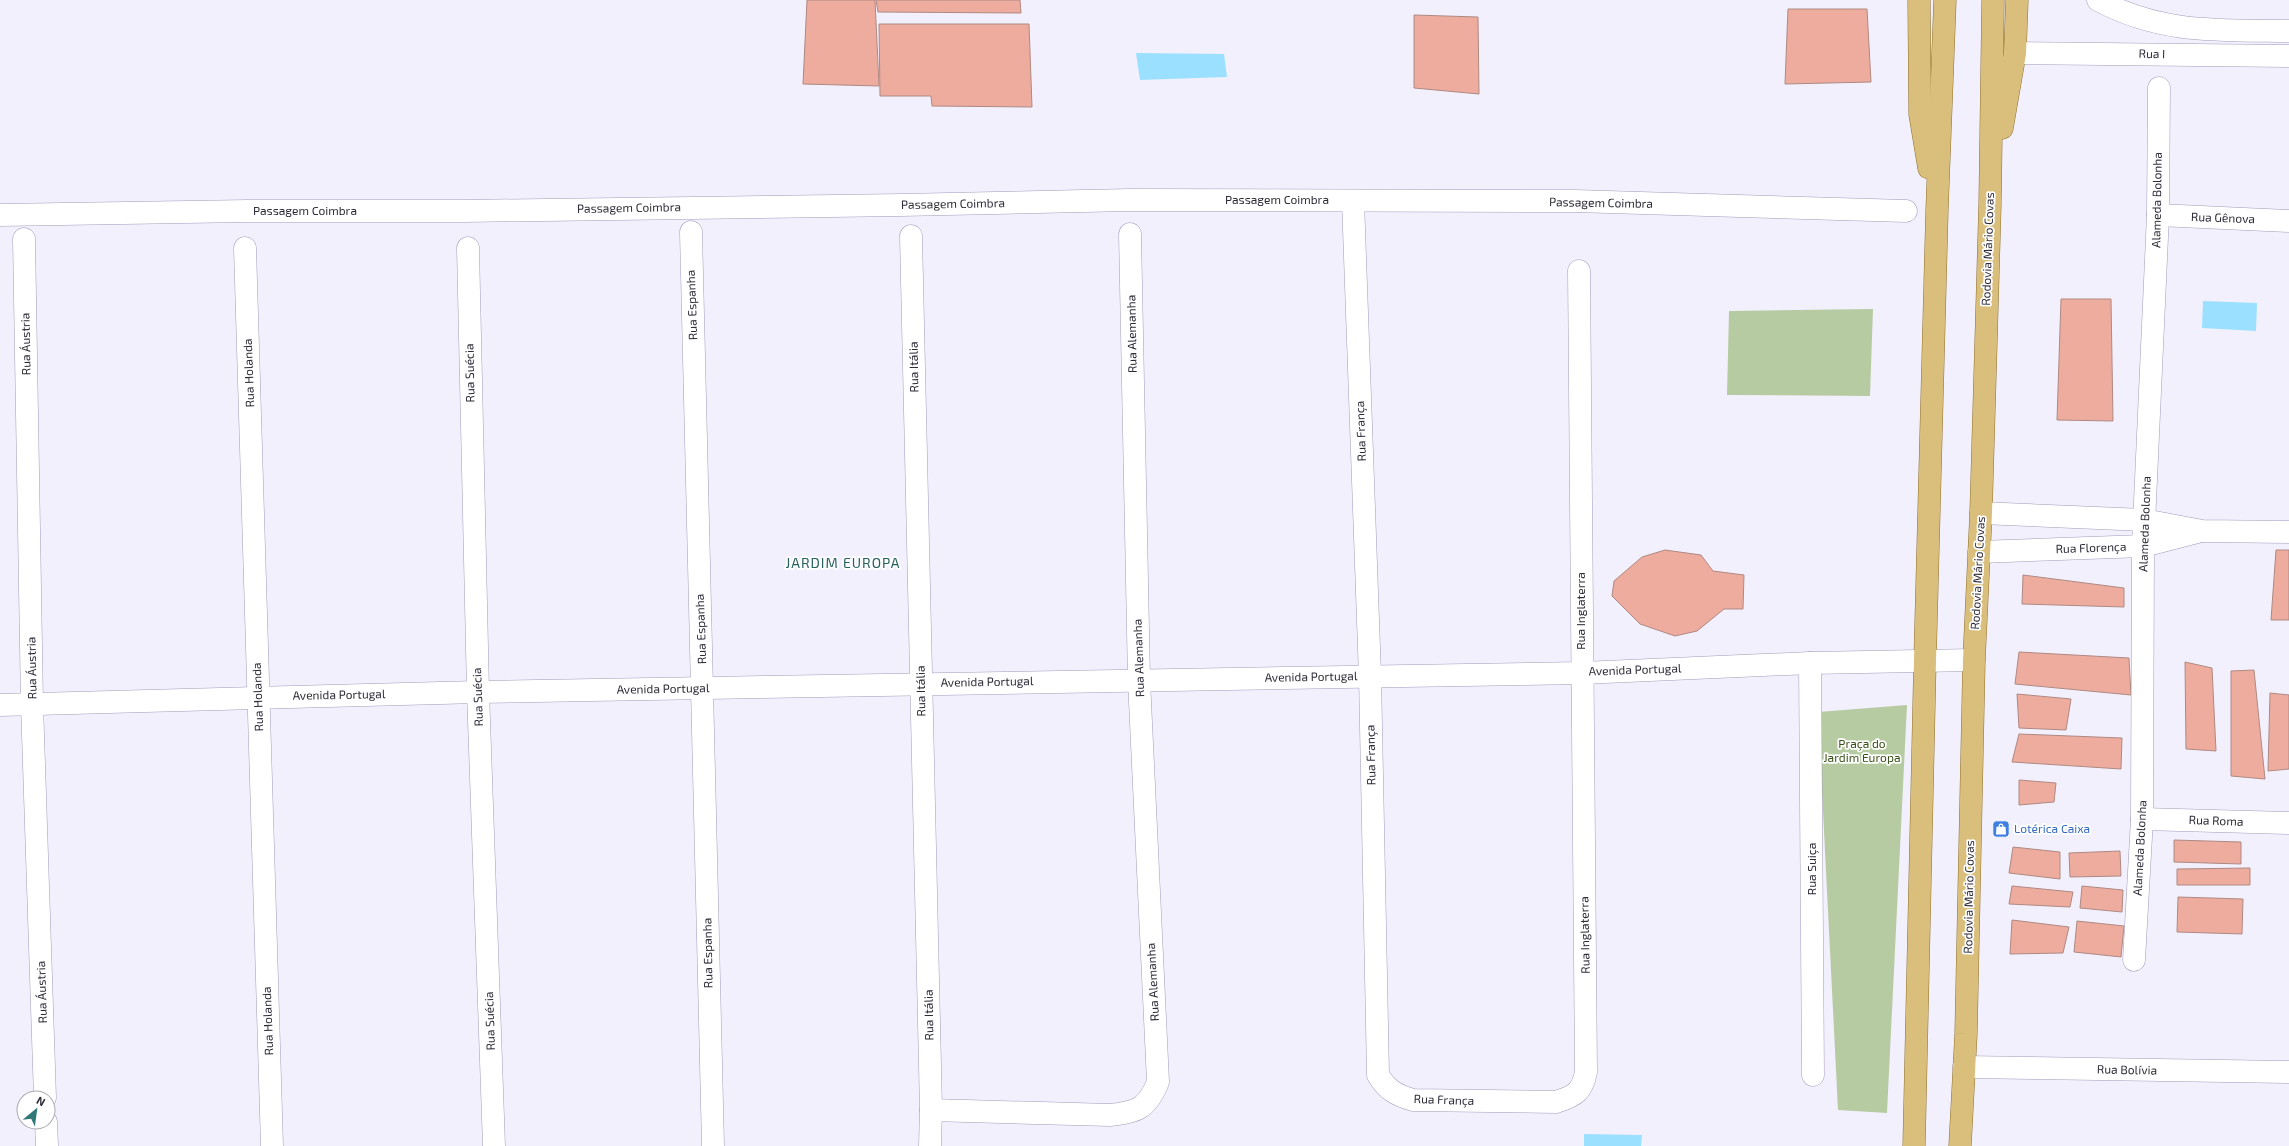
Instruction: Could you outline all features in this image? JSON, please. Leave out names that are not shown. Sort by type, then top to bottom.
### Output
[{"type":"main road","points":[[1919,0],[1920,114],[1937,210]]},
{"type":"main road","points":[[1914,1146],[1937,210],[1945,0]]},
{"type":"main road","name":"Rodovia Mário Covas","points":[[1960,1146],[1964,1067],[1974,660],[1981,513],[1990,204],[1993,0]]},
{"type":"main road","points":[[1990,204],[2014,53],[2017,0]]},
{"type":"street","points":[[2098,0],[2135,18],[2162,25],[2194,29],[2289,31]]},
{"type":"street","name":"Rua I","points":[[2014,53],[2289,56]]},
{"type":"street","name":"Alameda Bolonha","points":[[2134,960],[2142,819],[2143,546],[2158,215],[2159,88]]},
{"type":"street","name":"Passagem Coimbra","points":[[0,215],[248,211],[901,205],[1129,200],[1575,201],[1906,210]]},
{"type":"street","name":"Rua França","points":[[1354,201],[1370,676],[1378,1075],[1386,1088],[1399,1096],[1413,1100],[1556,1102],[1574,1095],[1583,1087],[1586,1072]]},
{"type":"street","name":"Rua Gênova","points":[[2158,215],[2289,221]]},
{"type":"street","name":"Rua Espanha","points":[[690,232],[703,689],[713,1146]]},
{"type":"street","name":"Rua Alemanha","points":[[931,1110],[1110,1115],[1133,1113],[1145,1105],[1152,1096],[1158,1082],[1139,680],[1130,234]]},
{"type":"street","name":"Rua Itália","points":[[911,236],[931,1110],[930,1146]]},
{"type":"street","name":"Rua Áustria","points":[[24,239],[32,704],[45,1090]]},
{"type":"street","name":"Rua Holanda","points":[[245,248],[272,1146]]},
{"type":"street","name":"Rua Suécia","points":[[468,248],[478,692],[494,1146]]},
{"type":"street","name":"Rua Inglaterra","points":[[1579,271],[1586,1072]]},
{"type":"street","name":"Rua Florença","points":[[1981,513],[2144,520],[2202,531],[2289,532]]},
{"type":"street","name":"Rua Florença","points":[[1979,552],[2143,546],[2202,531]]},
{"type":"street","name":"Avenida Portugal","points":[[0,705],[478,692],[1582,673],[1810,663],[1974,660]]},
{"type":"street","name":"Rua Suiça","points":[[1810,663],[1813,1075]]},
{"type":"street","name":"Rua Roma","points":[[2142,819],[2289,823]]},
{"type":"street","name":"Rua Bolívia","points":[[1964,1067],[2289,1072]]},
{"type":"street","points":[[46,1130],[47,1146]]},
{"type":"green space","points":[[1873,309],[1870,396],[1727,395],[1729,311]]},
{"type":"green space","name":"Praça do Jardim Europa","points":[[1907,705],[1887,1113],[1838,1110],[1818,712]]},
{"type":"water","points":[[1136,53],[1224,54],[1227,77],[1140,80]]},
{"type":"water","points":[[2203,301],[2257,303],[2256,331],[2202,328]]},
{"type":"water","points":[[1584,1134],[1642,1135],[1641,1146],[1584,1146]]},
{"type":"building","points":[[807,0],[875,0],[879,86],[803,84]]},
{"type":"building","points":[[876,0],[1020,0],[1021,13],[878,12]]},
{"type":"building","points":[[1788,9],[1867,9],[1871,82],[1785,84]]},
{"type":"building","points":[[1414,15],[1478,17],[1479,94],[1414,88]]},
{"type":"building","points":[[879,24],[1029,24],[1032,107],[932,106],[931,96],[880,96]]},
{"type":"building","points":[[2061,299],[2111,299],[2113,421],[2057,420]]},
{"type":"building","points":[[1665,550],[1701,555],[1713,571],[1744,575],[1743,609],[1724,609],[1697,631],[1675,636],[1640,624],[1612,596],[1614,581],[1642,557]]},
{"type":"building","points":[[2276,550],[2289,550],[2289,620],[2271,620]]},
{"type":"building","points":[[2023,575],[2124,588],[2124,607],[2022,604]]},
{"type":"building","points":[[2019,652],[2129,658],[2131,695],[2015,684]]},
{"type":"building","points":[[2185,662],[2212,668],[2216,751],[2186,749]]},
{"type":"building","points":[[2254,670],[2265,779],[2231,776],[2231,671]]},
{"type":"building","points":[[2270,693],[2289,695],[2289,769],[2268,771]]},
{"type":"building","points":[[2017,694],[2071,699],[2066,730],[2019,728]]},
{"type":"building","points":[[2019,734],[2122,738],[2121,769],[2012,762]]},
{"type":"building","points":[[2019,780],[2056,783],[2054,802],[2019,805]]},
{"type":"building","points":[[2174,840],[2241,842],[2241,864],[2174,862]]},
{"type":"building","points":[[2013,847],[2060,852],[2060,879],[2009,873]]},
{"type":"building","points":[[2120,851],[2121,876],[2070,877],[2069,853]]},
{"type":"building","points":[[2250,868],[2250,885],[2177,885],[2177,869]]},
{"type":"building","points":[[2012,886],[2073,892],[2070,907],[2009,904]]},
{"type":"building","points":[[2082,886],[2123,890],[2122,912],[2080,908]]},
{"type":"building","points":[[2178,897],[2243,899],[2242,934],[2177,932]]},
{"type":"building","points":[[2012,920],[2069,927],[2063,953],[2010,954]]},
{"type":"building","points":[[2077,921],[2124,926],[2121,957],[2074,952]]},
{"type":"place","name":"Lotérica Caixa","points":[[2001,829]]},
{"type":"district","name":"JARDIM EUROPA","points":[[843,563]]}]
